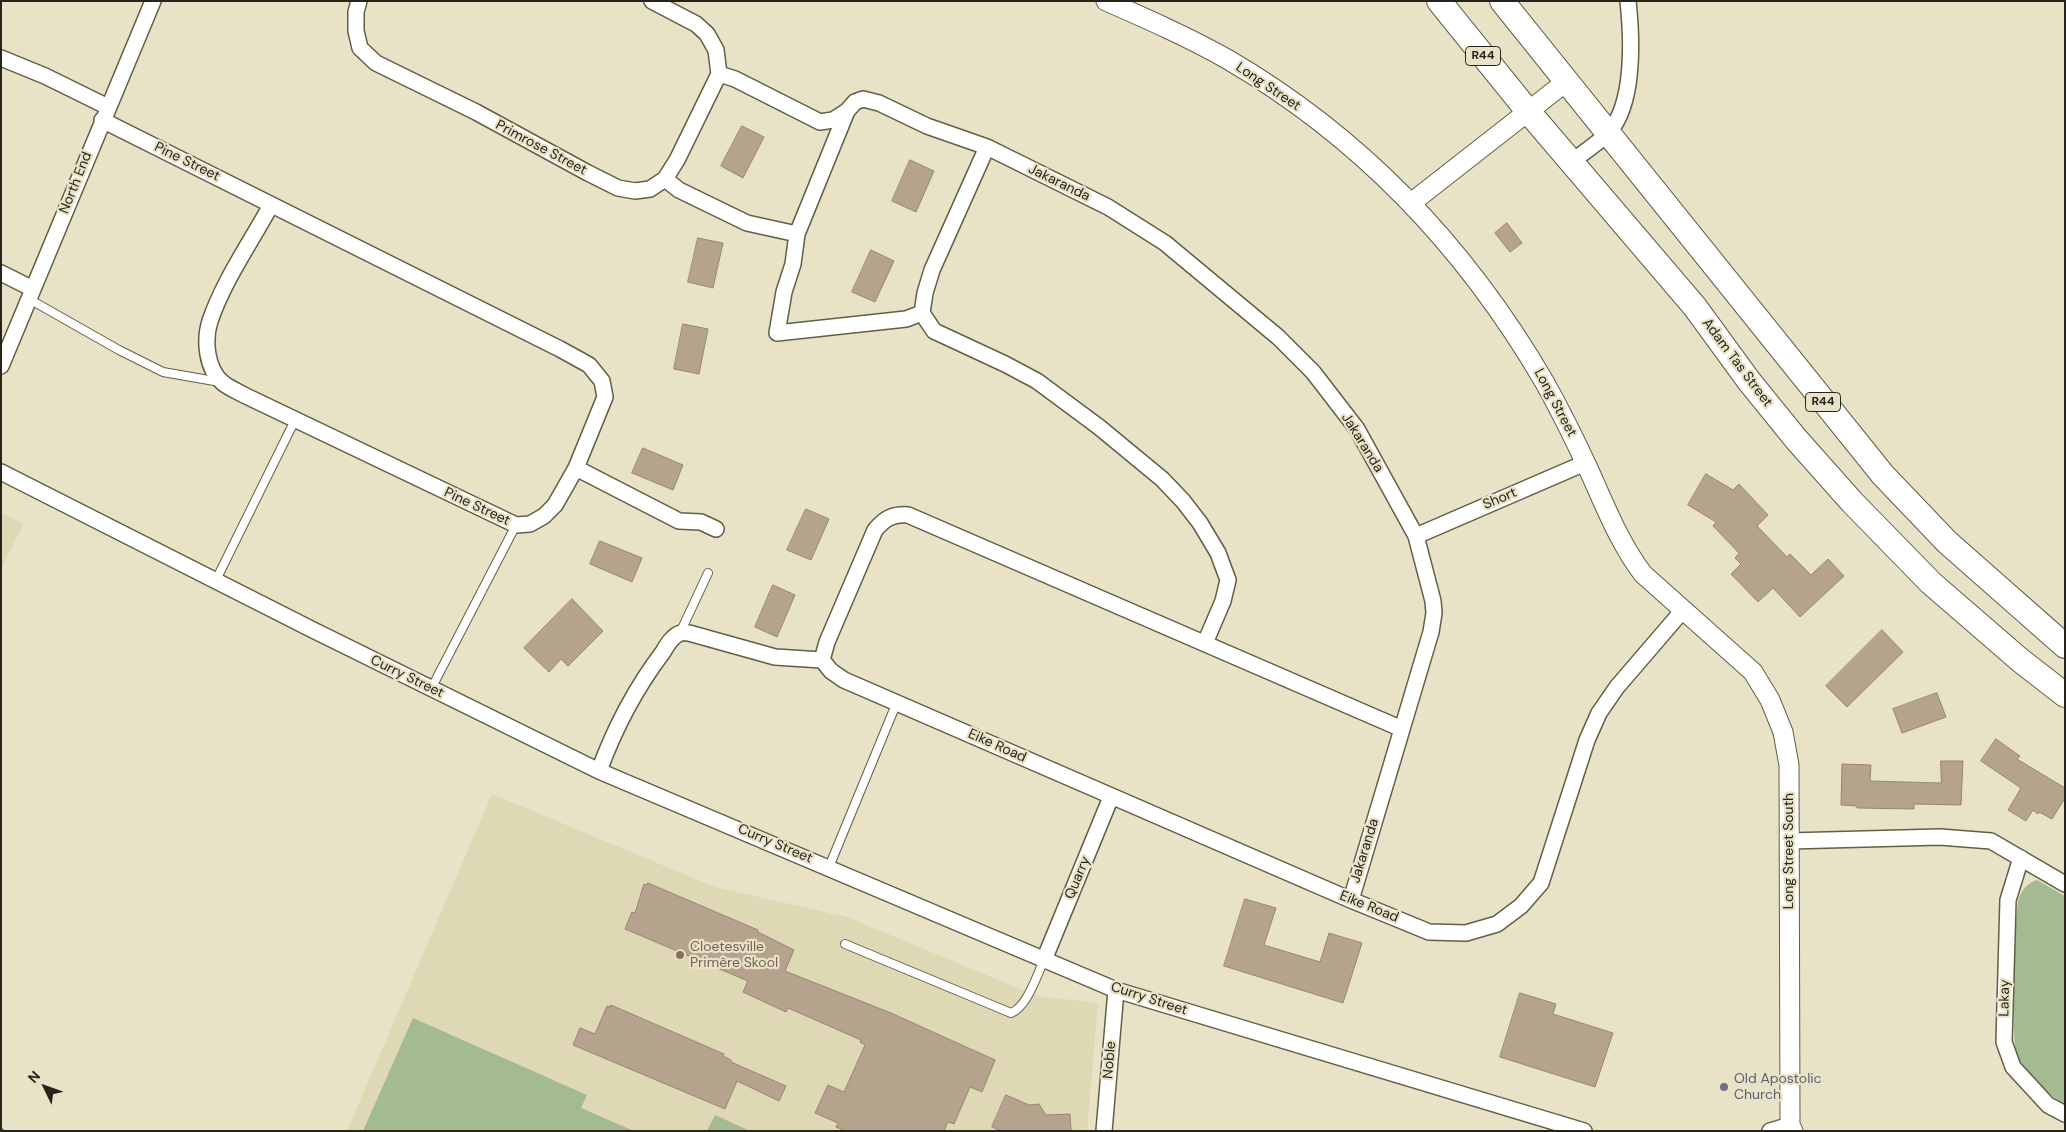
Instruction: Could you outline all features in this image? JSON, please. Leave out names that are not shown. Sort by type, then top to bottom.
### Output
[{"type":"main road","name":"Adam Tas Street","points":[[1439,1],[1527,110],[1695,307],[1749,381],[1796,439],[1852,502],[1931,583],[2020,660],[2065,695]]},
{"type":"main road","name":"R44","points":[[1502,1],[1609,132],[1814,391],[1884,474],[1947,542],[2065,646]]},
{"type":"street","name":"North End","points":[[1,366],[153,1]]},
{"type":"street","name":"Primrose Street","points":[[359,1],[356,31],[360,48],[376,63],[476,112],[618,188],[635,192],[650,189],[665,179]]},
{"type":"street","points":[[652,1],[696,24],[707,34],[716,50],[719,74],[677,160],[665,179],[680,190],[747,223],[797,234]]},
{"type":"street","name":"Long Street","points":[[1106,1],[1171,29],[1227,59],[1282,94],[1344,142],[1411,203],[1457,254],[1486,291],[1517,337],[1556,403],[1616,532],[1630,556],[1643,574],[1684,609]]},
{"type":"street","points":[[1571,162],[1609,132],[1621,111],[1629,84],[1630,27],[1628,1]]},
{"type":"street","name":"Pine Street","points":[[1,58],[45,76],[105,114],[272,205],[589,365],[602,381],[605,397],[576,468],[555,505],[544,516],[530,524],[516,525],[294,420],[222,382]]},
{"type":"street","points":[[719,74],[735,79],[820,122],[833,120],[847,111]]},
{"type":"street","points":[[1411,203],[1527,110],[1567,81]]},
{"type":"street","name":"Jakaranda","points":[[847,111],[855,102],[863,99],[872,101],[927,126],[987,147],[1108,207],[1165,244],[1278,337],[1313,372],[1356,429],[1416,536],[1432,592],[1434,613],[1431,632],[1351,900]]},
{"type":"street","points":[[847,111],[797,234],[793,264],[784,292],[777,333],[906,319],[922,313]]},
{"type":"street","points":[[987,147],[932,270],[925,293],[922,313],[934,331],[1037,381],[1099,427],[1162,479],[1183,500],[1200,523],[1218,553],[1228,580],[1223,601],[1205,643]]},
{"type":"street","points":[[222,382],[209,359],[207,343],[210,322],[225,288],[272,205]]},
{"type":"street","points":[[1,273],[31,294]]},
{"type":"street","name":"Short","points":[[1416,536],[1585,463]]},
{"type":"street","points":[[576,468],[679,521],[701,522],[716,529]]},
{"type":"street","name":"Curry Street","points":[[1,472],[431,689],[599,771],[1116,990],[1584,1131]]},
{"type":"street","points":[[599,771],[610,741],[630,700],[673,638],[680,633],[689,632],[775,657],[822,660],[870,540],[881,523],[889,517],[897,515],[923,521],[1402,729]]},
{"type":"street","name":"Long Street South","points":[[1684,609],[1753,672],[1770,700],[1783,732],[1789,765],[1792,1128]]},
{"type":"street","name":"Eike Road","points":[[822,660],[831,671],[844,680],[1351,900],[1429,932],[1466,934],[1497,924],[1521,906],[1541,883],[1587,740],[1599,713],[1617,687],[1684,609]]},
{"type":"street","name":"Quarry","points":[[1044,960],[1111,797]]},
{"type":"street","points":[[1789,841],[1940,837],[1991,841],[2065,884]]},
{"type":"street","name":"Lakay","points":[[2021,858],[2008,900],[2004,1042],[2012,1067],[2048,1105],[2065,1114]]},
{"type":"street","name":"Noble","points":[[1104,1131],[1116,990]]},
{"type":"street","points":[[1770,1131],[1792,1128]]},
{"type":"lane","points":[[31,294],[119,350],[163,372],[222,382]]},
{"type":"lane","points":[[216,580],[294,420]]},
{"type":"lane","points":[[431,689],[516,525]]},
{"type":"lane","points":[[680,633],[708,573]]},
{"type":"lane","points":[[829,867],[897,702]]},
{"type":"lane","points":[[845,944],[1011,1014],[1016,1012],[1024,1002],[1044,960]]},
{"type":"shaded area","points":[[1,513],[24,524],[1,568]]},
{"type":"shaded area","name":"Cloetesville Primêre Skool","points":[[492,794],[715,887],[847,917],[1037,996],[1098,1003],[1087,1131],[347,1131]]},
{"type":"green space","points":[[2037,880],[2065,896],[2065,1104],[2052,1096],[2031,1076],[2020,1061],[2015,1045],[2014,977],[2017,909],[2019,898],[2024,889],[2028,884]]},
{"type":"green space","points":[[413,1018],[587,1095],[581,1108],[634,1131],[363,1131]]},
{"type":"green space","points":[[715,1115],[750,1131],[707,1131]]},
{"type":"building","points":[[742,126],[764,137],[743,178],[721,166]]},
{"type":"building","points":[[910,160],[934,171],[916,212],[892,201]]},
{"type":"building","points":[[1507,223],[1522,243],[1510,252],[1495,233]]},
{"type":"building","points":[[698,238],[723,243],[713,288],[688,282]]},
{"type":"building","points":[[871,250],[894,261],[875,302],[852,292]]},
{"type":"building","points":[[683,324],[708,329],[699,374],[674,369]]},
{"type":"building","points":[[643,448],[683,465],[673,490],[632,473]]},
{"type":"building","points":[[1706,474],[1733,490],[1739,484],[1768,515],[1757,526],[1787,557],[1790,554],[1811,575],[1828,559],[1844,576],[1800,617],[1773,588],[1758,602],[1731,574],[1741,564],[1735,558],[1739,553],[1713,526],[1716,522],[1688,505]]},
{"type":"building","points":[[806,509],[829,519],[811,560],[787,550]]},
{"type":"building","points":[[600,541],[642,558],[632,582],[590,564]]},
{"type":"building","points":[[773,585],[795,595],[777,637],[755,627]]},
{"type":"building","points":[[572,599],[603,631],[568,666],[561,659],[549,672],[524,648]]},
{"type":"building","points":[[1882,630],[1903,652],[1847,707],[1826,686]]},
{"type":"building","points":[[1937,693],[1946,717],[1902,733],[1893,709]]},
{"type":"building","points":[[1996,739],[2020,756],[2017,759],[2065,788],[2065,798],[2052,819],[2033,810],[2026,821],[2008,810],[2021,788],[1981,761]]},
{"type":"building","points":[[1941,761],[1963,761],[1961,805],[1914,804],[1914,809],[1857,808],[1857,806],[1841,805],[1842,764],[1871,765],[1870,781],[1941,783]]},
{"type":"building","points":[[648,883],[758,930],[758,932],[794,950],[785,971],[891,1013],[995,1060],[982,1092],[970,1087],[954,1124],[948,1122],[944,1131],[845,1131],[836,1127],[838,1123],[815,1113],[828,1085],[844,1092],[865,1045],[860,1042],[861,1040],[788,1008],[786,1012],[743,992],[748,981],[625,929],[632,912],[635,913],[644,884],[647,885]]},
{"type":"building","points":[[1245,899],[1276,908],[1264,945],[1320,962],[1329,933],[1362,943],[1343,1003],[1224,966]]},
{"type":"building","points":[[1520,993],[1556,1004],[1553,1014],[1613,1033],[1595,1087],[1500,1057]]},
{"type":"building","points":[[611,1005],[724,1054],[723,1056],[731,1060],[731,1062],[786,1086],[779,1101],[737,1081],[725,1109],[573,1045],[580,1028],[595,1034],[607,1006],[610,1007]]},
{"type":"building","points":[[1006,1095],[1029,1105],[1039,1104],[1046,1115],[1070,1114],[1071,1131],[1001,1131],[992,1127]]},
{"type":"place","name":"Cloetesville Primêre Skool","points":[[680,955]]},
{"type":"place","name":"Old Apostolic Church","points":[[1724,1087]]}]
